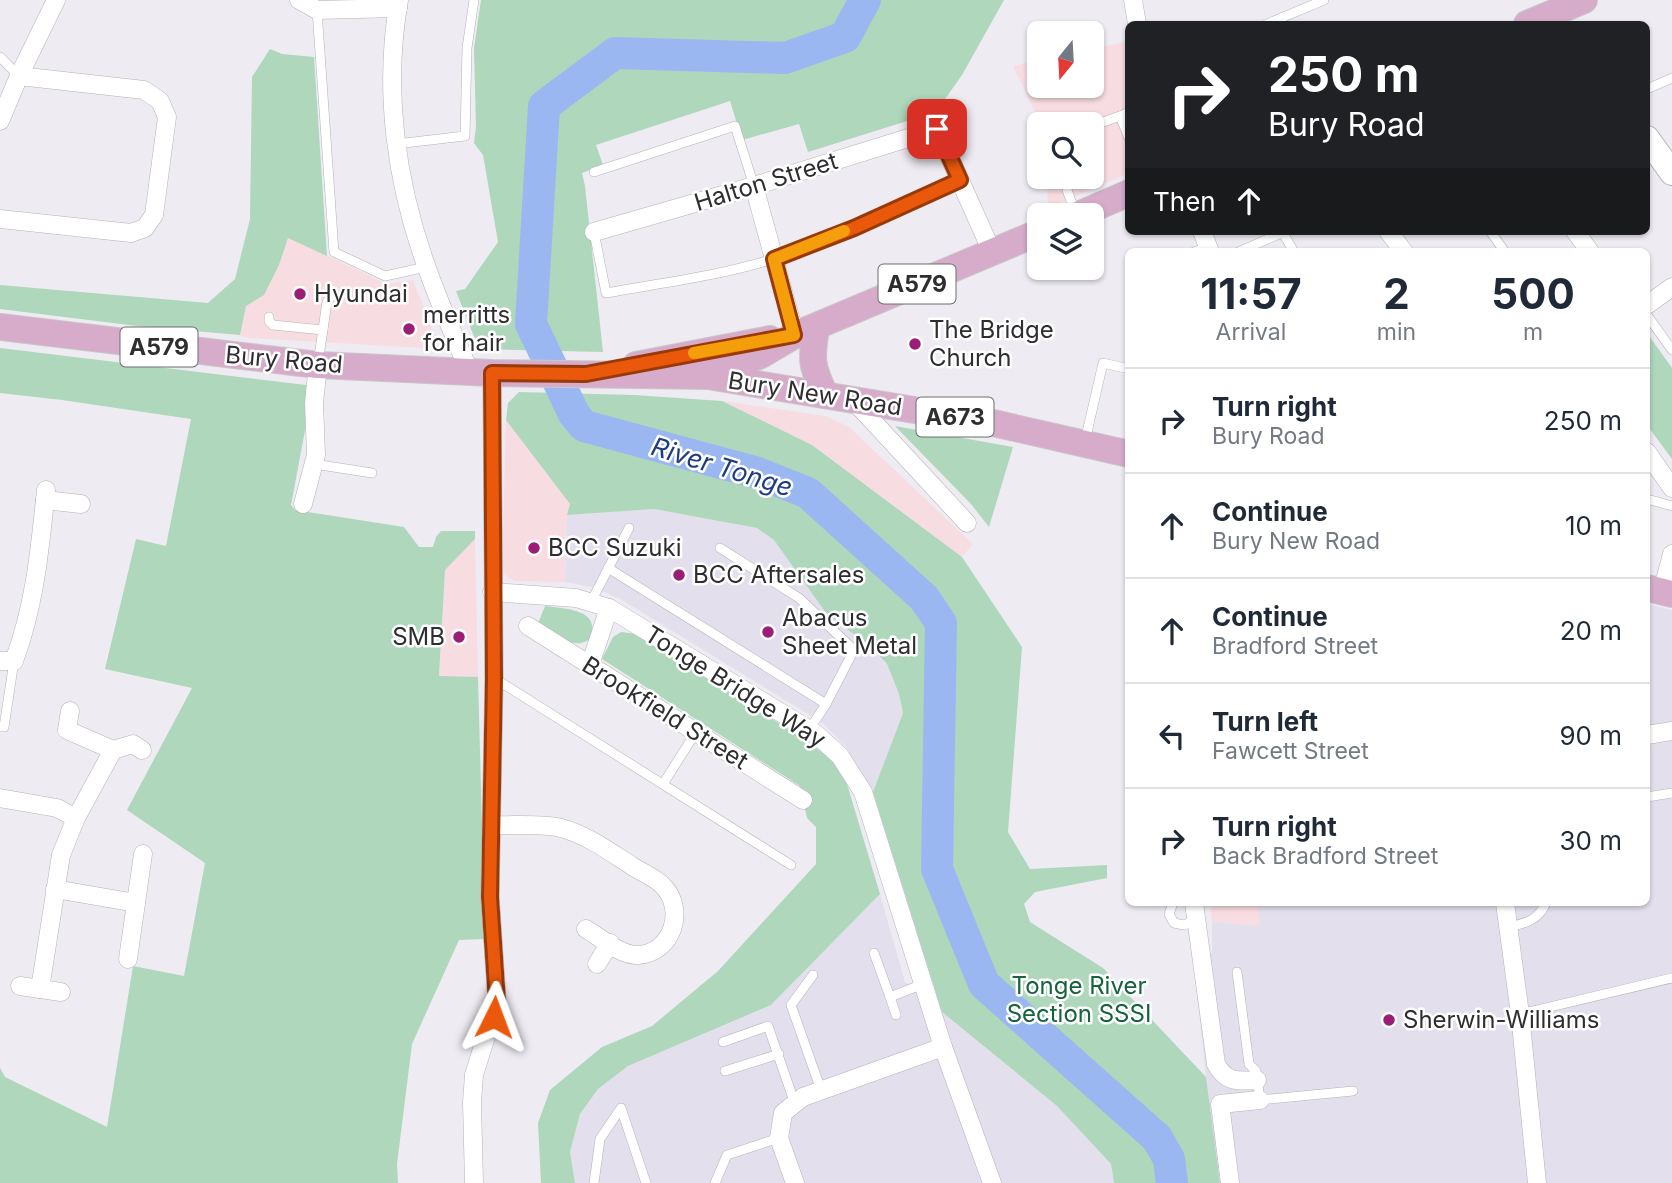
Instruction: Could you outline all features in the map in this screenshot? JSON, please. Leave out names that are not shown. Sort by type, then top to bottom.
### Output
[{"type":"main road","points":[[1534,21],[1584,0]]},
{"type":"main road","points":[[1650,142],[1670,167]]},
{"type":"main road","points":[[1104,204],[1125,195]]},
{"type":"main road","name":"A579","points":[[580,374],[708,376],[1027,237]]},
{"type":"main road","name":"Bury Road","points":[[0,327],[318,365],[580,374]]},
{"type":"main road","points":[[805,332],[813,369],[825,396]]},
{"type":"main road","name":"A579","points":[[580,374],[805,332]]},
{"type":"main road","name":"Bury New Road","points":[[708,376],[993,423],[1125,453]]},
{"type":"street","points":[[0,121],[57,0]]},
{"type":"street","points":[[299,0],[317,10],[398,4],[391,86],[396,144],[409,209],[426,267],[481,372],[492,593],[494,678],[490,897],[497,1002],[474,1075],[474,1183]]},
{"type":"street","points":[[1133,0],[1136,21]]},
{"type":"street","points":[[0,219],[131,233],[145,228],[154,215],[167,117],[160,101],[144,90],[19,76]]},
{"type":"street","name":"Halton Street","points":[[594,232],[937,129],[960,180]]},
{"type":"street","points":[[960,180],[992,252]]},
{"type":"street","points":[[754,186],[774,259],[805,332]]},
{"type":"street","points":[[1650,303],[1672,288]]},
{"type":"street","points":[[303,504],[317,446],[314,402],[318,365]]},
{"type":"street","points":[[853,400],[967,523]]},
{"type":"street","points":[[1650,456],[1672,488]]},
{"type":"street","points":[[7,661],[21,642],[38,567],[45,495],[81,504]]},
{"type":"street","points":[[1660,591],[1672,554]]},
{"type":"street","name":"Tonge Bridge Way","points":[[492,593],[576,598],[609,608],[809,730],[840,756],[863,792],[943,1047],[992,1183]]},
{"type":"street","points":[[590,665],[609,608]]},
{"type":"street","name":"Brookfield Street","points":[[528,626],[803,800]]},
{"type":"street","points":[[70,710],[67,730],[113,750],[133,744],[142,750]]},
{"type":"street","points":[[1650,734],[1672,731]]},
{"type":"street","points":[[40,989],[61,855],[76,818],[113,750]]},
{"type":"street","points":[[0,799],[57,807],[76,818]]},
{"type":"street","points":[[491,825],[559,827],[590,839],[663,886],[673,903],[676,921],[670,936],[657,948],[638,955],[623,951],[586,929]]},
{"type":"street","points":[[128,959],[143,855]]},
{"type":"street","points":[[55,889],[136,903]]},
{"type":"street","points":[[1506,906],[1538,1183]]},
{"type":"street","points":[[1195,911],[1216,1064],[1221,1072],[1234,1081],[1257,1080]]},
{"type":"street","points":[[597,964],[610,943]]},
{"type":"street","points":[[20,986],[61,992]]},
{"type":"street","points":[[794,1183],[779,1138],[783,1114],[803,1097],[943,1047]]},
{"type":"street","points":[[1230,1183],[1220,1104],[1260,1100]]},
{"type":"lane","points":[[396,144],[465,136],[467,48],[474,0]]},
{"type":"lane","points":[[1275,21],[1324,0]]},
{"type":"lane","points":[[317,10],[334,252],[386,276],[426,267]]},
{"type":"lane","points":[[0,57],[19,76]]},
{"type":"lane","points":[[1650,88],[1672,78]]},
{"type":"lane","points":[[1104,122],[1125,114]]},
{"type":"lane","points":[[594,172],[735,126],[754,186]]},
{"type":"lane","points":[[594,232],[606,293],[696,277],[774,259],[854,228],[960,180]]},
{"type":"lane","points":[[1247,248],[1278,235]]},
{"type":"lane","points":[[318,365],[328,299],[338,296]]},
{"type":"lane","points":[[269,317],[272,325],[323,330]]},
{"type":"lane","points":[[1650,319],[1672,350]]},
{"type":"lane","points":[[1084,444],[1103,363],[1125,368]]},
{"type":"lane","points":[[314,464],[372,473]]},
{"type":"lane","points":[[1650,500],[1672,506]]},
{"type":"lane","points":[[590,602],[629,528]]},
{"type":"lane","points":[[720,548],[799,598],[854,650],[809,730]]},
{"type":"lane","points":[[608,568],[826,704]]},
{"type":"lane","points":[[2,727],[7,661]]},
{"type":"lane","points":[[494,678],[791,865]]},
{"type":"lane","points":[[663,784],[696,732]]},
{"type":"lane","points":[[1650,797],[1672,793]]},
{"type":"lane","points":[[1171,906],[1168,914],[1174,923],[1184,925],[1195,911]]},
{"type":"lane","points":[[1510,926],[1529,922],[1541,914],[1545,906]]},
{"type":"lane","points":[[874,953],[897,1015]]},
{"type":"lane","points":[[1237,972],[1249,1064],[1256,1071],[1260,1100],[1353,1091]]},
{"type":"lane","points":[[813,975],[791,1005],[821,1090]]},
{"type":"lane","points":[[1520,1014],[1672,978]]},
{"type":"lane","points":[[890,997],[923,984]]},
{"type":"lane","points":[[723,1042],[768,1026],[795,1104]]},
{"type":"lane","points":[[725,1071],[779,1054]]},
{"type":"lane","points":[[594,1183],[600,1139],[621,1108],[646,1183]]},
{"type":"lane","points":[[715,1183],[727,1155],[779,1138]]},
{"type":"shaded area","points":[[1125,42],[1125,175],[1104,184],[1104,112],[1035,112],[1028,98],[1104,98],[1104,46]]},
{"type":"shaded area","points":[[1027,63],[1027,95],[1013,66]]},
{"type":"shaded area","points":[[1047,189],[1092,189],[1060,203],[1048,203]]},
{"type":"shaded area","points":[[288,237],[387,284],[413,280],[440,349],[248,338],[240,335],[246,306],[279,265]]},
{"type":"shaded area","points":[[722,401],[826,416],[849,427],[973,544],[962,557],[812,445]]},
{"type":"shaded area","points":[[506,420],[570,504],[567,515],[565,582],[514,581],[502,573]]},
{"type":"shaded area","points":[[654,509],[757,528],[774,540],[826,613],[873,649],[887,665],[899,694],[903,713],[873,792],[846,747],[821,722],[620,599],[592,587],[565,582],[567,515]]},
{"type":"shaded area","points":[[475,539],[478,677],[439,677],[445,570]]},
{"type":"shaded area","points":[[1650,605],[1672,610],[1672,1183],[1220,1183],[1193,956],[1212,953],[1212,922],[1260,926],[1258,906],[1650,906]]},
{"type":"shaded area","points":[[880,894],[905,982],[1057,1106],[1111,1164],[1114,1183],[575,1183],[570,1152],[580,1114],[598,1089],[628,1066],[771,1005]]},
{"type":"shaded area","points":[[1210,906],[1258,906],[1261,926],[1212,922]]},
{"type":"green space","points":[[481,0],[1004,0],[962,75],[936,112],[808,152],[799,124],[742,140],[730,101],[596,145],[603,165],[582,173],[603,352],[479,349],[456,291],[465,289],[498,242],[483,155],[474,143],[474,48]]},
{"type":"green space","points":[[270,49],[282,54],[314,57],[327,256],[288,238],[279,265],[264,295],[246,306],[240,335],[137,326],[0,309],[0,285],[208,303],[235,279],[250,219],[252,77]]},
{"type":"green space","points":[[1650,337],[1672,368],[1672,459],[1650,429]]},
{"type":"green space","points":[[0,348],[306,385],[306,425],[291,505],[295,510],[404,527],[419,547],[433,547],[441,531],[475,531],[475,539],[445,570],[439,676],[478,677],[485,939],[459,940],[412,1044],[397,1164],[398,1183],[0,1183],[0,1068],[5,1077],[107,1127],[133,966],[184,976],[205,863],[127,810],[192,688],[105,669],[136,539],[166,546],[191,419],[0,393]]},
{"type":"green space","name":"Tonge River Section SSSI","points":[[519,392],[722,401],[812,445],[962,557],[1022,647],[1008,832],[1030,869],[1107,865],[1107,878],[1035,892],[1024,904],[1030,922],[1103,968],[1206,1077],[1220,1183],[1114,1183],[1111,1164],[1057,1106],[942,1012],[873,792],[903,713],[887,664],[873,649],[826,613],[774,540],[757,528],[654,509],[567,515],[570,504],[506,420],[508,403]]},
{"type":"green space","points":[[895,426],[1013,447],[989,527],[971,504]]},
{"type":"green space","points":[[545,606],[572,610],[587,616],[592,629],[590,639],[570,642],[537,626]]},
{"type":"green space","points":[[621,632],[637,634],[830,758],[847,784],[880,894],[771,1005],[628,1066],[598,1089],[580,1114],[570,1152],[575,1183],[541,1183],[538,1123],[550,1090],[602,1047],[652,1026],[718,971],[816,864],[816,827],[807,818],[800,786],[602,659],[613,637]]},
{"type":"waterway","name":"River Tonge","points":[[865,0],[845,37],[785,58],[615,53],[544,106],[531,324],[574,414],[584,426],[758,473],[808,493],[924,598],[941,623],[937,869],[984,984],[1157,1138],[1169,1159],[1172,1183]]},
{"type":"slow traffic","points":[[694,353],[794,335],[774,259],[844,231]]},
{"type":"place","name":"Hyundai","points":[[300,294]]},
{"type":"place","name":"merritts for hair","points":[[409,329]]},
{"type":"place","name":"The Bridge Church","points":[[915,344]]},
{"type":"place","name":"BCC Suzuki","points":[[534,548]]},
{"type":"place","name":"BCC Aftersales","points":[[679,575]]},
{"type":"place","name":"Abacus Sheet Metal","points":[[768,632]]},
{"type":"place","name":"SMB","points":[[459,637]]},
{"type":"place","name":"Sherwin-Williams","points":[[1389,1020]]},
{"type":"route","points":[[494,1017],[497,1002],[490,897],[494,678],[492,373],[586,374],[794,335],[774,259],[854,228],[960,180],[937,129]]}]
